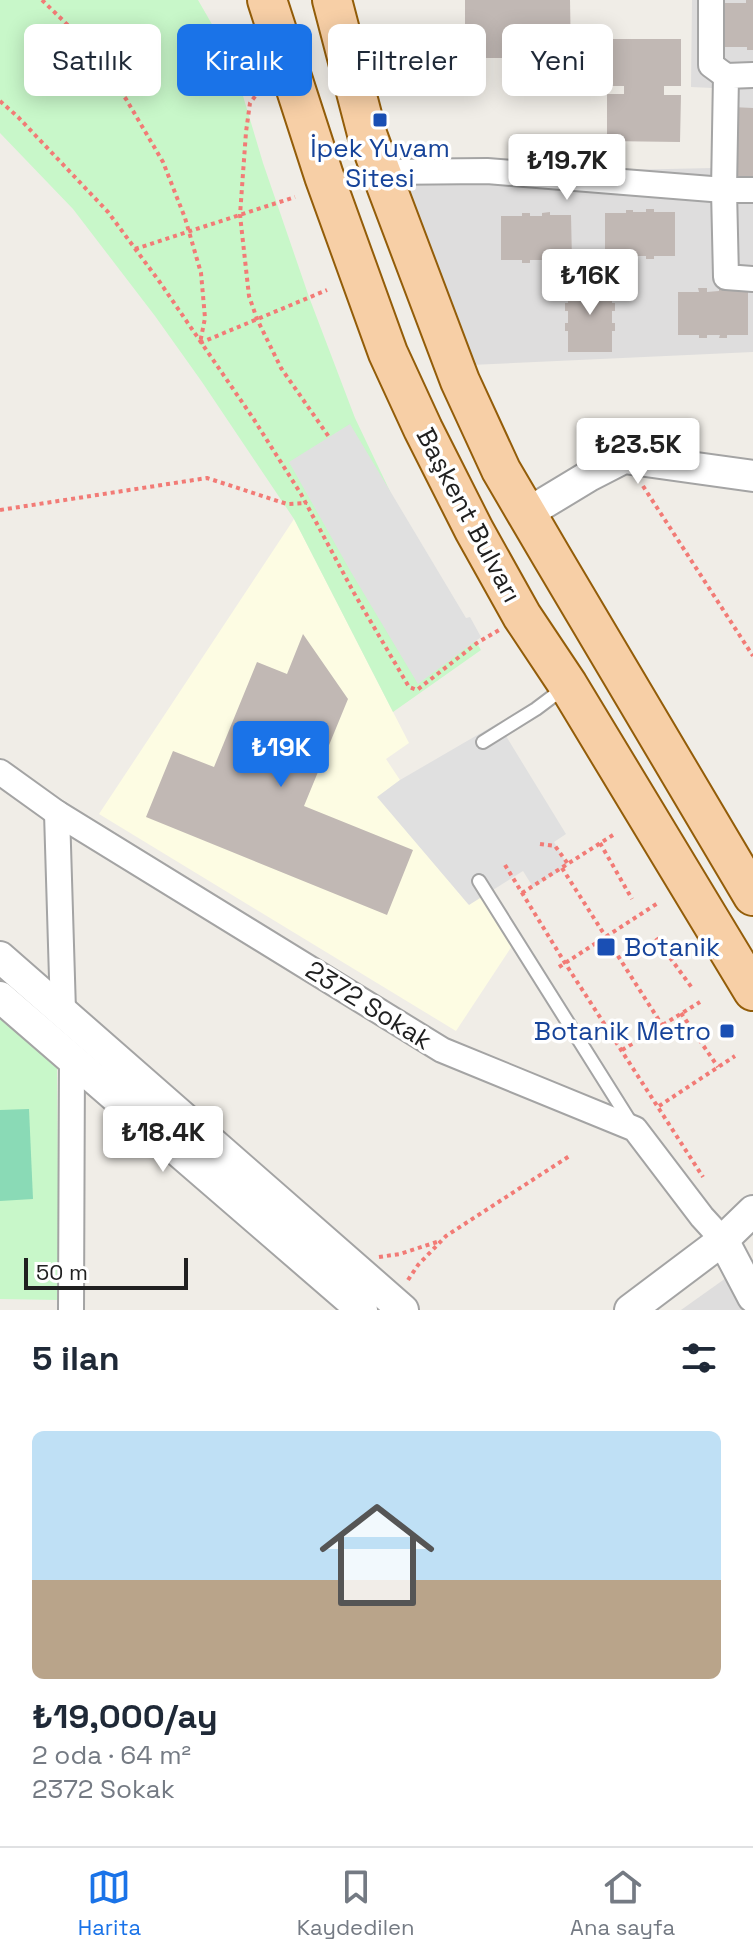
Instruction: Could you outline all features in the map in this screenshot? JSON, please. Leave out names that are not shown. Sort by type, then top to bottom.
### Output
[{"type":"main road","name":"Başkent Bulvarı","points":[[267,0],[324,176],[388,353],[423,429],[522,616],[568,685],[753,991]]},
{"type":"main road","name":"Başkent Bulvarı","points":[[332,0],[367,134],[460,381],[501,470],[753,896]]},
{"type":"street","points":[[711,0],[711,65],[726,76],[753,75]]},
{"type":"street","points":[[726,76],[726,277],[753,279]]},
{"type":"street","points":[[381,172],[487,171],[753,190]]},
{"type":"street","points":[[526,514],[624,458],[753,476]]},
{"type":"street","name":"2372 Sokak","points":[[0,772],[57,813],[442,1050],[635,1129]]},
{"type":"street","points":[[57,813],[63,1011]]},
{"type":"street","points":[[0,957],[404,1298]]},
{"type":"street","points":[[0,997],[362,1310]]},
{"type":"street","points":[[71,1310],[72,1059]]},
{"type":"street","points":[[635,1129],[723,1240],[753,1297]]},
{"type":"street","points":[[630,1310],[723,1240],[753,1211]]},
{"type":"lane","points":[[483,742],[568,685]]},
{"type":"lane","points":[[479,881],[635,1129]]},
{"type":"path","points":[[42,0],[79,36],[126,99],[163,162],[201,273],[205,318],[200,343]]},
{"type":"path","points":[[255,96],[250,103],[248,117],[240,215],[249,296],[281,368],[329,437]]},
{"type":"path","points":[[0,101],[108,212],[159,281],[307,503],[354,593],[409,687],[417,690],[477,643],[522,616]]},
{"type":"path","points":[[135,249],[295,197]]},
{"type":"path","points":[[200,343],[327,290]]},
{"type":"path","points":[[624,458],[753,656]]},
{"type":"path","points":[[0,510],[207,478],[287,504],[307,503]]},
{"type":"path","points":[[522,893],[613,835]]},
{"type":"path","points":[[600,843],[632,899]]},
{"type":"path","points":[[540,844],[555,846],[568,864]]},
{"type":"path","points":[[505,865],[700,1172]]},
{"type":"path","points":[[562,868],[662,1025]]},
{"type":"path","points":[[559,967],[658,903]]},
{"type":"path","points":[[656,938],[692,988]]},
{"type":"path","points":[[622,1050],[700,1002]]},
{"type":"path","points":[[681,1013],[718,1067]]},
{"type":"path","points":[[659,1106],[735,1056]]},
{"type":"path","points":[[404,1298],[418,1265],[446,1236],[571,1155]]},
{"type":"path","points":[[371,1258],[400,1254],[441,1241]]},
{"type":"shaded area","name":"İpek Yuvam Sitesi","points":[[692,0],[753,0],[753,352],[471,365],[397,175],[713,168],[713,88],[691,87]]},
{"type":"shaded area","points":[[350,424],[466,618],[470,617],[481,637],[418,684],[289,462]]},
{"type":"shaded area","points":[[294,519],[409,743],[386,759],[400,780],[378,797],[468,904],[482,896],[512,946],[456,1031],[99,814]]},
{"type":"shaded area","points":[[498,723],[566,834],[554,842],[568,866],[533,887],[523,871],[469,905],[377,797],[400,780]]},
{"type":"shaded area","points":[[726,1278],[742,1310],[681,1310]]},
{"type":"green space","points":[[0,0],[198,0],[212,24],[177,24],[177,96],[243,96],[309,297],[355,418],[408,529],[481,650],[393,712],[294,519],[202,382],[73,209],[0,133]]},
{"type":"green space","points":[[0,1019],[57,1066],[59,1300],[0,1299]]},
{"type":"green space","points":[[29,1109],[33,1199],[0,1201],[0,1110]]},
{"type":"building","points":[[465,0],[570,0],[570,24],[502,24],[502,58],[486,58],[486,24],[465,24]]},
{"type":"building","points":[[746,0],[753,0],[753,50],[725,47],[725,3],[746,3]]},
{"type":"building","points":[[613,39],[681,39],[681,86],[664,86],[664,95],[681,95],[680,142],[607,141],[607,96],[624,94],[624,86],[613,86]]},
{"type":"building","points":[[732,107],[753,108],[753,176],[750,177],[732,177]]},
{"type":"building","points":[[646,209],[675,212],[675,256],[646,259],[646,256],[634,256],[634,260],[626,259],[626,256],[605,257],[605,213],[626,213],[626,210],[646,212]]},
{"type":"building","points":[[550,212],[550,215],[571,215],[572,260],[543,263],[543,260],[530,260],[530,263],[522,263],[522,260],[501,260],[501,216],[530,213],[530,216],[542,216],[542,213]]},
{"type":"building","points":[[612,281],[615,311],[612,311],[612,323],[615,323],[615,331],[612,331],[612,352],[568,352],[565,323],[568,323],[568,311],[565,311],[565,303],[568,303],[568,282]]},
{"type":"building","points":[[698,288],[707,288],[707,292],[719,291],[719,288],[748,291],[748,335],[719,338],[720,335],[707,335],[707,338],[699,338],[699,335],[678,335],[678,292],[699,292]]},
{"type":"building","points":[[303,634],[348,699],[304,806],[413,850],[387,915],[146,817],[173,751],[214,767],[257,662],[287,674]]},
{"type":"place","name":"İpek Yuvam Sitesi","points":[[380,120]]},
{"type":"place","name":"Botanik","points":[[606,947]]},
{"type":"place","name":"Botanik Metro","points":[[727,1031]]}]
